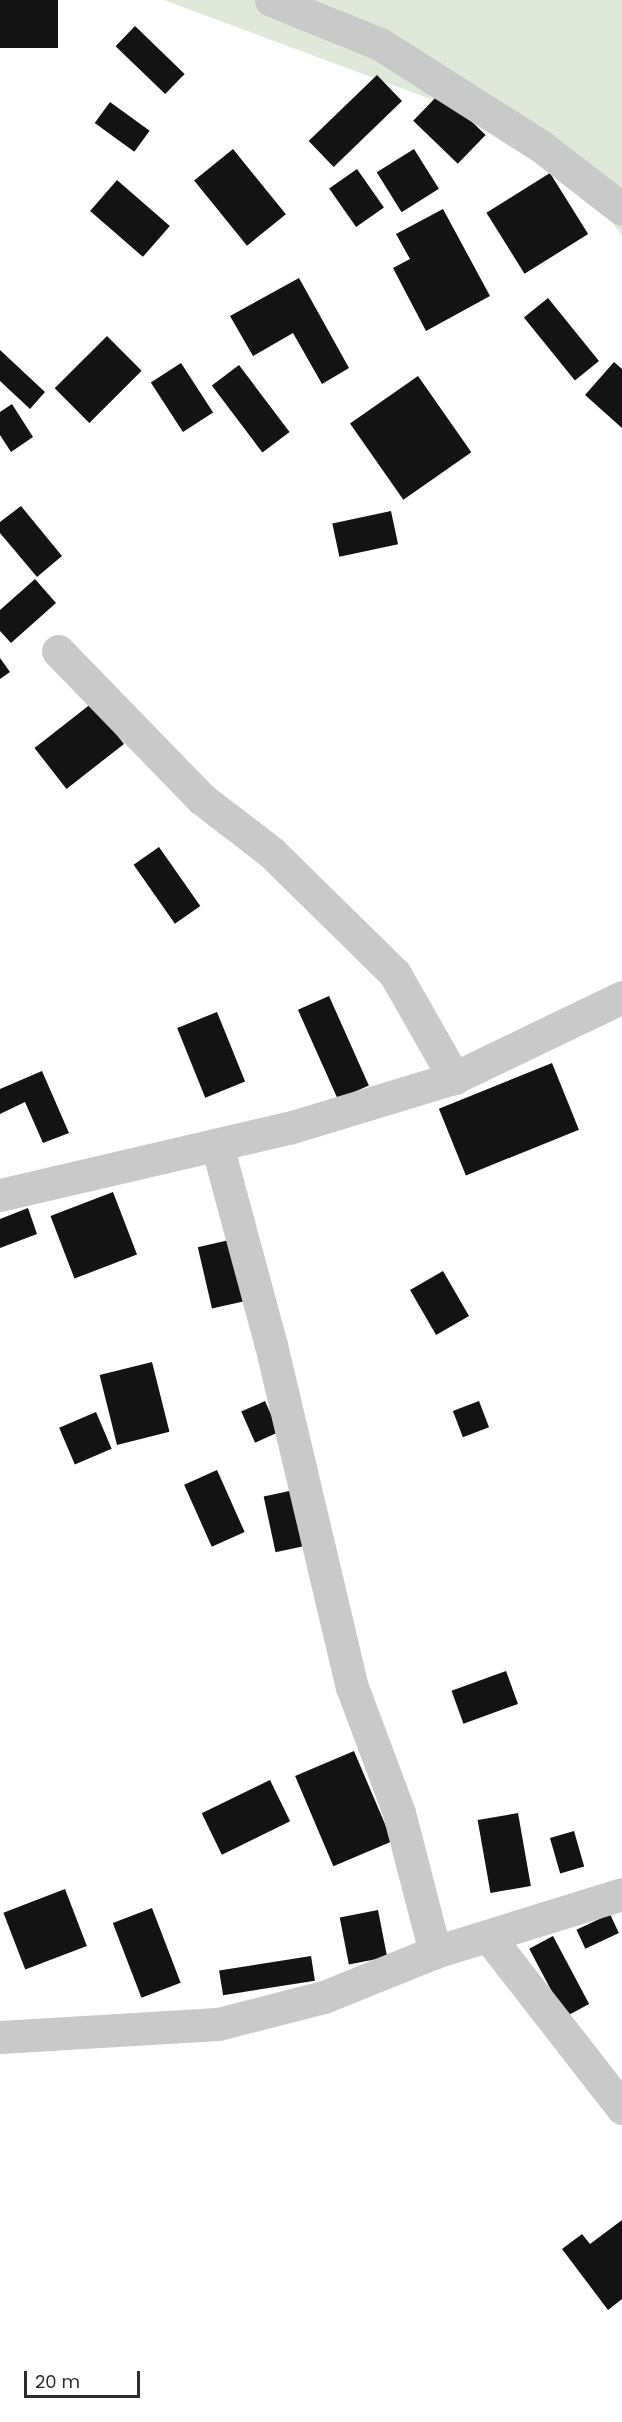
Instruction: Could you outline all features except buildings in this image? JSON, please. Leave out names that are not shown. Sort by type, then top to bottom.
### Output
[{"type":"street","points":[[271,0],[380,44],[542,147],[622,209]]},
{"type":"street","points":[[58,651],[202,799],[272,853],[395,974],[454,1078]]},
{"type":"street","points":[[0,1195],[289,1128],[454,1078],[622,997]]},
{"type":"street","points":[[218,1145],[271,1345],[352,1688],[399,1813],[435,1952]]},
{"type":"street","points":[[0,2037],[218,2024],[324,1997],[435,1952],[622,1894]]},
{"type":"street","points":[[489,1936],[622,2108]]},
{"type":"shaded area","points":[[164,0],[622,0],[622,236],[556,146]]}]
